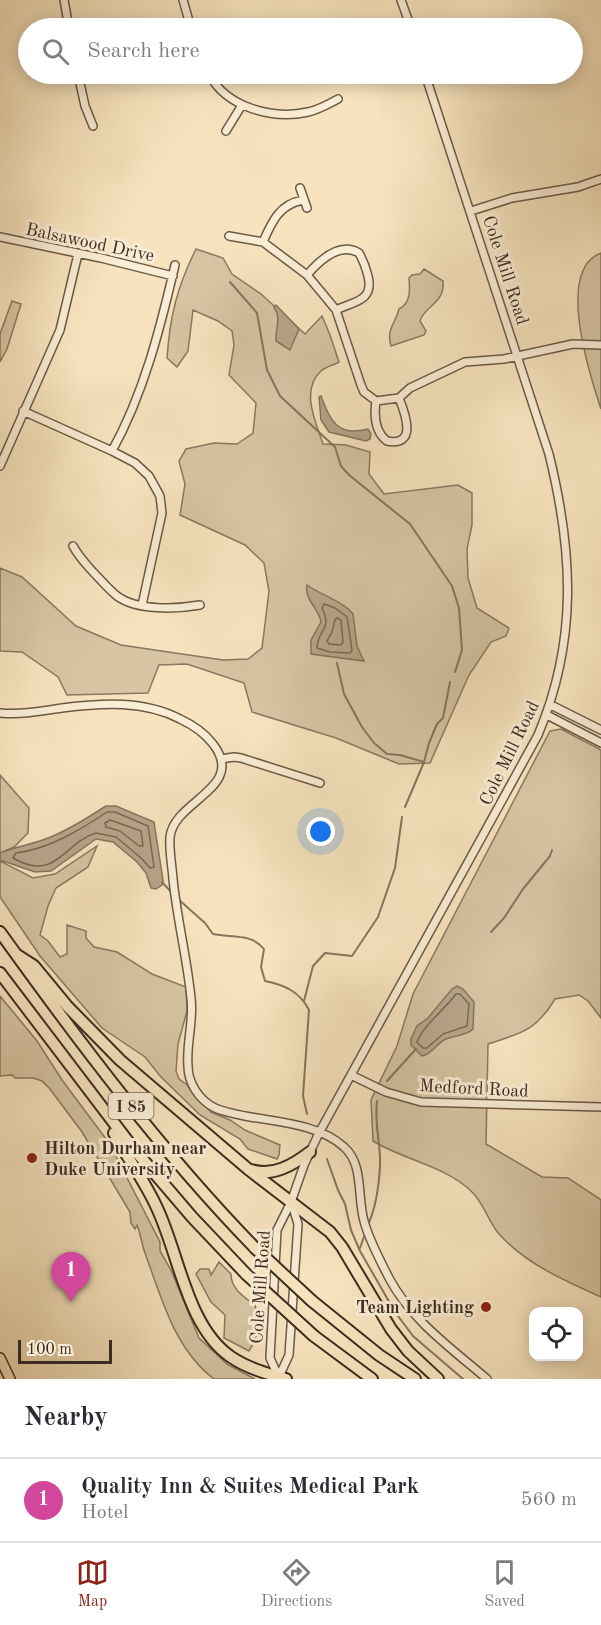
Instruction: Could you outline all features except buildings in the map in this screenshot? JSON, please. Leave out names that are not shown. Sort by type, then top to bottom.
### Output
[{"type":"highway","name":"I 85","points":[[0,932],[147,1126],[223,1216],[312,1301],[370,1348],[415,1379]]},
{"type":"highway","points":[[17,956],[34,966],[67,1006],[120,1060],[248,1169],[330,1232],[345,1252],[391,1329],[408,1351],[438,1379]]},
{"type":"highway","name":"I 85","points":[[0,973],[128,1141],[192,1217],[246,1274],[314,1336],[372,1379]]},
{"type":"highway","points":[[99,1103],[158,1208],[188,1293],[207,1332],[218,1346],[235,1360],[280,1378]]},
{"type":"highway","points":[[248,1169],[274,1172],[310,1152]]},
{"type":"main road","points":[[0,1358],[10,1379]]},
{"type":"street","points":[[64,0],[67,18]]},
{"type":"street","points":[[183,0],[188,18]]},
{"type":"street","points":[[401,0],[407,18]]},
{"type":"street","points":[[80,84],[85,106],[93,126]]},
{"type":"street","points":[[216,84],[231,100],[269,112],[292,114],[312,111],[338,99]]},
{"type":"street","name":"Cole Mill Road","points":[[280,1378],[270,1358],[277,1230],[320,1133],[521,770],[547,715],[560,672],[566,635],[568,604],[565,545],[557,489],[549,454],[519,356],[428,84]]},
{"type":"street","points":[[226,131],[242,105]]},
{"type":"street","points":[[471,211],[512,198],[578,187],[601,179]]},
{"type":"street","points":[[300,188],[307,208]]},
{"type":"street","points":[[263,242],[278,212],[285,206],[303,200]]},
{"type":"street","points":[[229,236],[263,242],[307,275],[336,310],[364,392],[376,401],[399,398],[410,388],[465,362],[519,356],[573,344],[601,345]]},
{"type":"street","name":"Balsawood Drive","points":[[0,237],[173,276]]},
{"type":"street","points":[[307,275],[327,256],[349,249],[359,253],[367,273],[369,292],[365,297],[336,310]]},
{"type":"street","points":[[0,466],[60,330],[78,254]]},
{"type":"street","points":[[112,451],[148,372],[175,265]]},
{"type":"street","points":[[376,401],[374,413],[380,433],[387,441],[398,441],[404,437],[408,427],[399,398]]},
{"type":"street","points":[[23,411],[112,451],[135,463],[149,476],[160,496],[162,513],[142,605]]},
{"type":"street","points":[[73,546],[80,559],[119,597],[142,605],[180,609],[200,605]]},
{"type":"street","points":[[0,713],[27,713],[104,704],[150,707],[171,714],[197,728],[213,744],[221,759],[220,773],[204,797],[182,813],[173,825],[170,848],[191,1000],[188,1068],[190,1080],[195,1090],[218,1109],[305,1128],[340,1143],[351,1155],[357,1168],[360,1204],[366,1227],[386,1272],[404,1302],[427,1327],[487,1379]]},
{"type":"street","points":[[550,705],[601,730]]},
{"type":"street","points":[[547,715],[601,743]]},
{"type":"street","points":[[221,759],[241,758],[320,783]]},
{"type":"street","name":"Medford Road","points":[[351,1075],[386,1092],[421,1102],[601,1107]]},
{"type":"street","name":"Cole Mill Road","points":[[280,1378],[289,1355],[298,1224],[291,1202]]},
{"type":"shaded area","points":[[196,249],[223,258],[232,274],[261,294],[305,334],[322,316],[339,362],[321,371],[311,387],[314,417],[323,444],[346,445],[370,452],[369,474],[384,494],[458,485],[472,493],[472,525],[467,549],[468,578],[477,608],[509,628],[506,636],[491,642],[469,675],[430,763],[399,764],[336,738],[252,712],[244,683],[187,664],[159,665],[148,693],[67,695],[58,677],[22,652],[0,651],[0,568],[22,577],[76,626],[121,645],[223,660],[248,659],[262,648],[269,591],[264,563],[245,545],[180,515],[185,484],[179,461],[186,449],[214,443],[237,444],[253,433],[256,403],[229,375],[234,345],[232,331],[218,321],[193,310],[188,351],[177,367],[167,358],[175,302]]},
{"type":"shaded area","points":[[601,253],[601,409],[584,350],[578,301],[580,280],[587,263]]},
{"type":"shaded area","points":[[424,269],[443,281],[441,295],[420,321],[426,331],[424,335],[391,346],[390,331],[399,309],[408,300],[409,278],[420,274]]},
{"type":"shaded area","points":[[12,301],[21,304],[7,349],[0,362],[0,334]]},
{"type":"shaded area","points":[[561,729],[601,750],[601,1018],[588,1001],[579,995],[555,999],[541,1018],[527,1029],[488,1044],[486,1144],[542,1177],[568,1178],[601,1200],[601,1297],[560,1278],[534,1263],[510,1245],[499,1234],[483,1206],[461,1182],[373,1141],[371,1100],[397,1046],[413,994],[550,731]]},
{"type":"shaded area","points":[[0,775],[29,808],[28,833],[14,847],[0,853]]},
{"type":"shaded area","points":[[97,846],[88,867],[56,888],[40,935],[48,941],[60,957],[67,954],[67,925],[86,931],[86,938],[94,947],[117,952],[152,974],[186,987],[187,1011],[178,1044],[176,1071],[179,1079],[211,1112],[280,1145],[277,1159],[248,1149],[240,1139],[200,1115],[161,1077],[145,1057],[102,1028],[40,956],[0,897],[0,861],[33,878],[55,874]]},
{"type":"shaded area","points":[[0,996],[37,1041],[62,1080],[109,1143],[160,1242],[160,1251],[171,1270],[199,1338],[228,1365],[255,1379],[214,1379],[189,1354],[164,1306],[137,1225],[135,1229],[131,1223],[130,1212],[82,1132],[42,1081],[33,1078],[15,1078],[12,1075],[0,1076]]},
{"type":"shaded area","points":[[219,1262],[231,1274],[233,1284],[239,1292],[255,1305],[258,1329],[249,1351],[224,1338],[225,1315],[211,1302],[196,1274],[200,1269],[209,1269],[211,1275]]},
{"type":"water","points":[[276,305],[299,329],[290,350],[276,341],[278,320],[274,307]]},
{"type":"water","points":[[321,396],[328,413],[337,425],[350,431],[368,429],[371,434],[370,439],[366,441],[329,432],[321,420],[319,397]]},
{"type":"water","points":[[307,585],[344,606],[353,614],[357,646],[364,661],[311,654],[311,640],[321,622],[308,595]]},
{"type":"water","points":[[106,806],[116,806],[154,822],[163,880],[163,884],[156,889],[151,888],[146,873],[137,862],[113,842],[96,839],[51,871],[35,872],[0,860],[0,853],[53,836]]},
{"type":"water","points":[[457,986],[463,989],[474,1002],[473,1029],[443,1041],[422,1056],[411,1045],[411,1039],[417,1026],[428,1018]]},
{"type":"waterway","points":[[230,282],[257,313],[267,370],[280,396],[335,447],[341,466],[349,475],[410,524],[452,586],[459,608],[462,650],[455,672]]},
{"type":"waterway","points":[[337,663],[344,694],[362,727],[374,743],[387,754],[424,762]]},
{"type":"waterway","points":[[405,807],[437,724],[443,718],[450,682]]},
{"type":"waterway","points":[[304,1001],[313,966],[325,953],[352,956],[378,917],[395,868],[402,817]]},
{"type":"waterway","points":[[491,932],[504,918],[523,889],[550,856],[552,850]]},
{"type":"waterway","points":[[162,882],[172,893]]},
{"type":"waterway","points":[[178,899],[205,923],[213,934],[247,938],[259,944],[264,949],[261,967],[265,981],[291,990],[301,998],[309,1010],[303,1096],[307,1114]]},
{"type":"waterway","points":[[387,1081],[416,1049]]},
{"type":"waterway","points":[[368,1225],[375,1204],[380,1174],[377,1101]]},
{"type":"waterway","points":[[327,1159],[360,1251],[395,1312],[413,1336],[463,1379]]},
{"type":"waterway","points":[[360,1248],[366,1231]]},
{"type":"place","name":"Hilton Durham near Duke University","points":[[32,1158]]},
{"type":"place","name":"Quality Inn & Suites Medical Park","points":[[71,1302]]},
{"type":"place","name":"Team Lighting","points":[[486,1307]]}]
